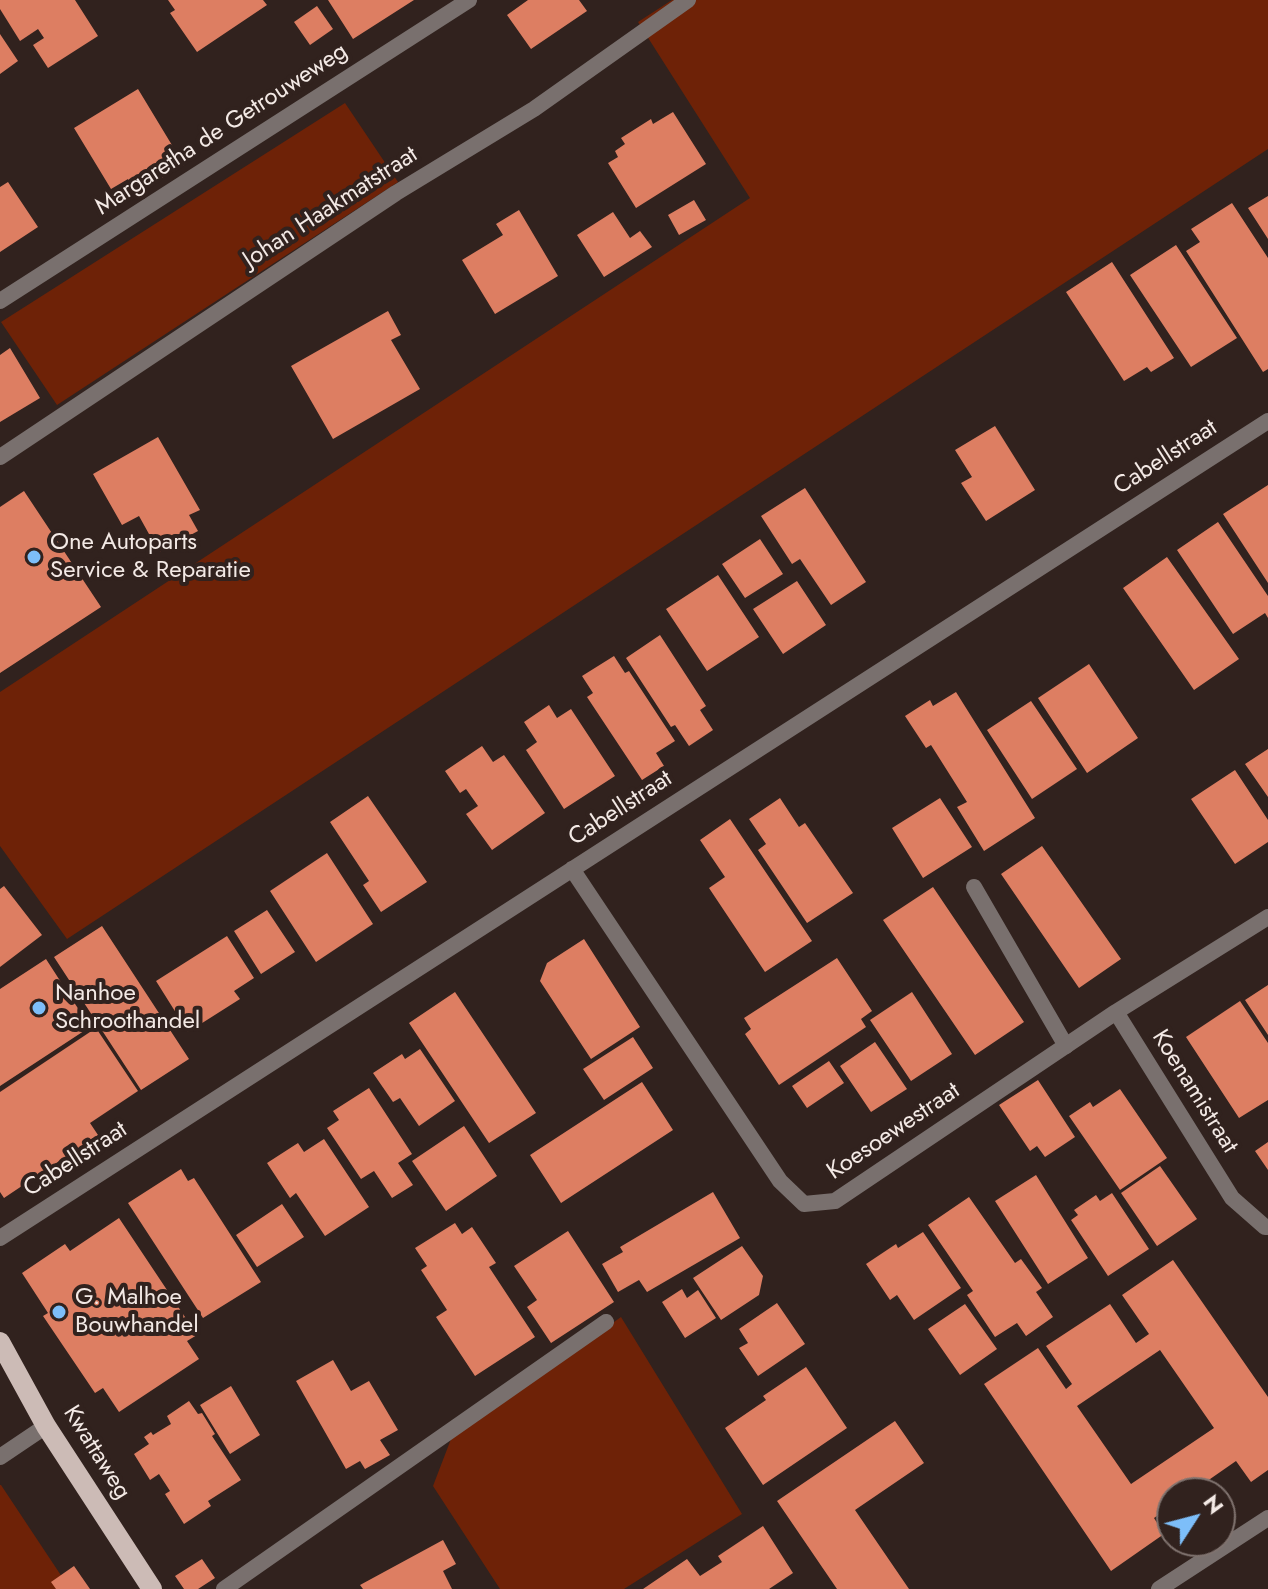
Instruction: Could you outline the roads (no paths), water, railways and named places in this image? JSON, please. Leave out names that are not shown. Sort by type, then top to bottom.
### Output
[{"type":"main road","name":"Kwattaweg","points":[[0,1342],[46,1426],[152,1589]]},
{"type":"street","name":"Margaretha de Getrouweweg","points":[[0,301],[469,0]]},
{"type":"street","name":"Johan Haakmatstraat","points":[[0,457],[396,193],[534,109],[688,0]]},
{"type":"street","name":"Cabellstraat","points":[[0,1238],[1268,421]]},
{"type":"street","name":"Koesoewestraat","points":[[572,869],[780,1181],[804,1204],[835,1201],[1116,1012],[1268,917]]},
{"type":"street","points":[[974,887],[1066,1046]]},
{"type":"street","name":"Koenamistraat","points":[[1116,1012],[1232,1198],[1268,1227]]},
{"type":"street","points":[[224,1589],[606,1322]]},
{"type":"street","points":[[0,1457],[46,1426]]},
{"type":"street","points":[[1159,1589],[1268,1518]]},
{"type":"place","name":"One Autoparts Service & Reparatie","points":[[34,557]]},
{"type":"place","name":"Nanhoe Schroothandel","points":[[39,1008]]},
{"type":"place","name":"G. Malhoe Bouwhandel","points":[[59,1312]]}]
